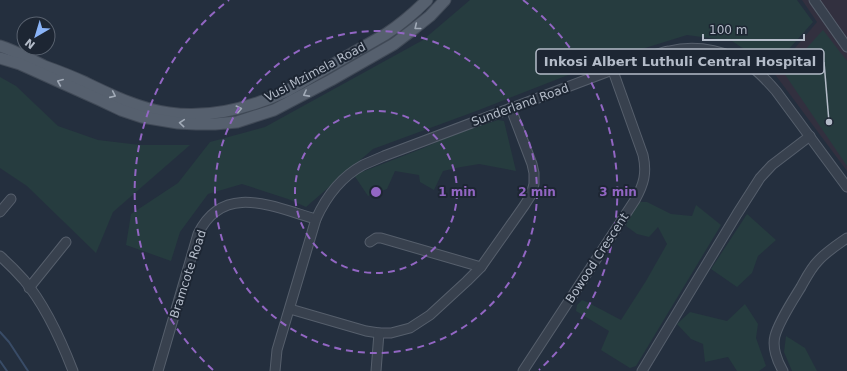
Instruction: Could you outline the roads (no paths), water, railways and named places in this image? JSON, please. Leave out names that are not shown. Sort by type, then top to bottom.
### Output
[{"type":"main road","name":"Vusi Mzimela Road","points":[[0,46],[13,50],[45,66],[134,104],[169,113],[200,115],[243,108],[287,91],[386,34],[401,24],[427,0]]},
{"type":"main road","name":"Vusi Mzimela Road","points":[[0,58],[20,64],[121,110],[142,117],[178,123],[196,124],[237,122],[274,110],[332,80],[394,44],[430,16],[445,0]]},
{"type":"street","points":[[814,0],[847,47]]},
{"type":"street","name":"Sunderland Road","points":[[275,371],[278,350],[316,219],[329,195],[348,175],[363,165],[384,156],[636,61],[679,49],[704,49],[717,51],[741,61],[754,69],[776,91],[847,187]]},
{"type":"street","name":"Bowood Crescent","points":[[523,371],[635,200],[643,184],[645,173],[643,155],[612,71]]},
{"type":"street","points":[[290,309],[366,331],[379,333],[391,333],[410,328],[430,315],[481,267],[531,195],[534,184],[534,173],[511,108]]},
{"type":"street","points":[[642,371],[760,178],[772,165],[810,136]]},
{"type":"street","points":[[0,212],[11,199]]},
{"type":"street","name":"Bramcote Road","points":[[158,371],[198,234],[205,222],[213,214],[220,208],[230,204],[258,202],[316,219]]},
{"type":"street","points":[[370,242],[376,238],[381,238],[481,267]]},
{"type":"street","points":[[783,371],[776,354],[775,344],[775,336],[779,326],[815,265],[847,238]]},
{"type":"street","points":[[29,288],[66,242]]},
{"type":"street","points":[[0,256],[24,280],[38,299],[64,347],[73,371]]},
{"type":"street","points":[[376,371],[379,333]]},
{"type":"waterway","points":[[0,332],[9,342],[28,371]]},
{"type":"waterway","points":[[0,361],[7,371]]},
{"type":"place","name":"Inkosi Albert Luthuli Central Hospital","points":[[829,122]]}]
